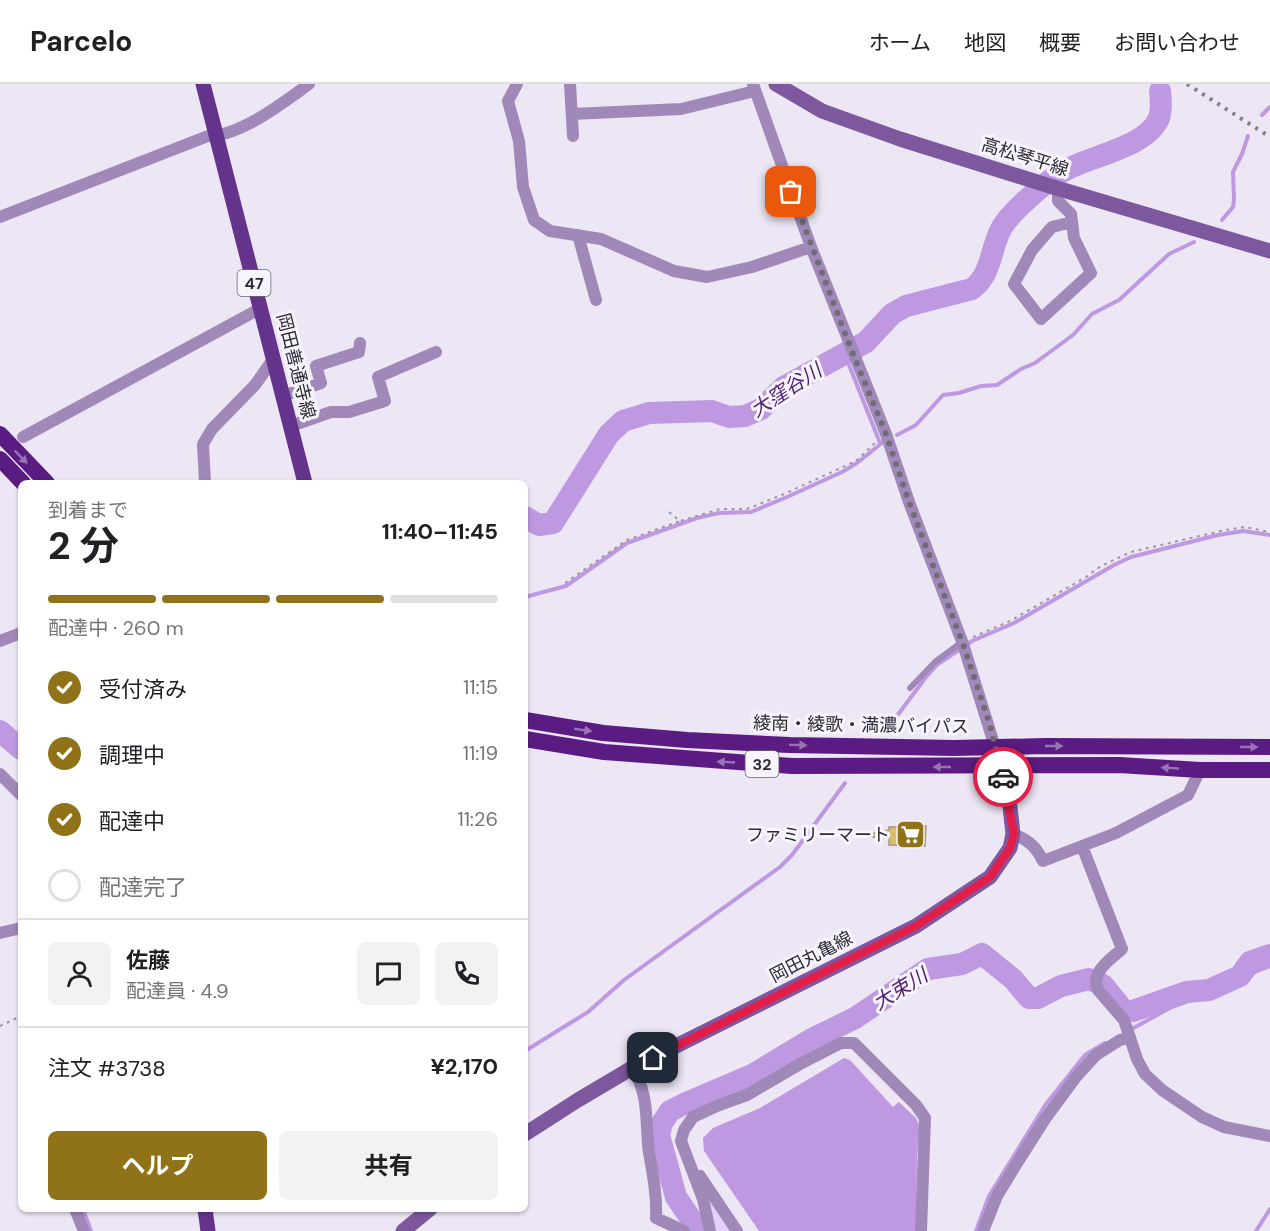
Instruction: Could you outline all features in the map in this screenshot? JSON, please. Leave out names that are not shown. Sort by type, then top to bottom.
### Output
[{"type":"highway","points":[[0,434],[44,480]]},
{"type":"highway","points":[[0,459],[20,480]]},
{"type":"highway","name":"綾南・綾歌・満濃バイパス","points":[[528,720],[603,733],[790,745],[954,748],[1270,747]]},
{"type":"highway","name":"32","points":[[528,739],[604,752],[792,766],[1119,765],[1200,770],[1270,770]]},
{"type":"main road","name":"岡田善通寺線","points":[[203,84],[304,480]]},
{"type":"main road","name":"高松琴平線","points":[[776,84],[822,111],[900,139],[1050,186],[1270,250]]},
{"type":"main road","points":[[995,747],[1010,807],[1014,834]]},
{"type":"main road","name":"岡田丸亀線","points":[[528,1132],[632,1068],[916,926],[990,877],[1010,848],[1014,834]]},
{"type":"main road","points":[[205,1212],[208,1231]]},
{"type":"main road","points":[[403,1231],[426,1212]]},
{"type":"street","points":[[0,217],[267,115],[309,84]]},
{"type":"street","points":[[517,84],[508,101],[519,141],[523,187],[534,220],[550,231],[601,239],[674,271],[706,277],[752,267],[811,246]]},
{"type":"street","points":[[570,84],[573,136]]},
{"type":"street","points":[[572,114],[681,109],[754,87],[811,246],[886,434],[963,645],[995,747]]},
{"type":"street","points":[[1050,186],[1058,201],[1071,214],[1072,222],[1074,238],[1091,273],[1041,319],[1014,284],[1032,250],[1052,227],[1072,222]]},
{"type":"street","points":[[578,235],[596,300]]},
{"type":"street","points":[[23,436],[261,308]]},
{"type":"street","points":[[284,396],[321,384],[316,366],[359,352],[360,343]]},
{"type":"street","points":[[291,426],[331,412],[349,412],[385,401],[378,377],[435,352]]},
{"type":"street","points":[[205,480],[203,444],[212,429],[255,385],[274,358]]},
{"type":"street","points":[[0,641],[18,634]]},
{"type":"street","points":[[1014,834],[1027,839],[1037,848],[1043,861],[1116,834],[1188,795],[1200,770]]},
{"type":"street","points":[[0,774],[18,792]]},
{"type":"street","points":[[1082,846],[1122,949],[1095,981],[1098,990],[1124,1020],[1137,1059],[1145,1074],[1162,1090],[1202,1117],[1224,1126],[1270,1136]]},
{"type":"street","points":[[0,933],[18,929]]},
{"type":"street","points":[[983,1231],[1002,1186],[1069,1086],[1096,1055],[1129,1033]]},
{"type":"street","points":[[710,1231],[704,1199],[681,1141],[684,1130],[693,1117],[747,1095],[841,1043],[854,1043],[916,1105],[925,1118],[921,1231]]},
{"type":"street","points":[[632,1068],[641,1081],[646,1106],[649,1151],[657,1203],[656,1218],[684,1231]]},
{"type":"street","points":[[694,1173],[699,1174],[737,1231]]},
{"type":"street","points":[[76,1212],[84,1231]]},
{"type":"lane","points":[[910,688],[935,662],[963,645]]},
{"type":"path","points":[[565,583],[627,540],[720,509],[747,509],[856,461],[877,441]]},
{"type":"path","points":[[669,512],[680,521]]},
{"type":"path","points":[[963,645],[1010,621],[1101,566],[1131,552],[1235,528],[1245,527],[1270,531]]},
{"type":"path","points":[[0,1026],[18,1017]]},
{"type":"shaded area","points":[[844,1058],[850,1060],[893,1107],[899,1102],[916,1118],[920,1128],[917,1156],[916,1231],[759,1231],[704,1151],[703,1138],[713,1128],[760,1108]]},
{"type":"shaded area","points":[[702,1184],[734,1231],[716,1231]]},
{"type":"building","points":[[899,825],[926,826],[925,846],[889,845],[889,838],[869,837],[869,834],[889,830],[889,827],[899,827]]},
{"type":"waterway","name":"大窪谷川","points":[[528,519],[539,525],[553,523],[609,434],[623,421],[649,413],[712,411],[729,417],[745,416],[761,409],[784,387],[866,342],[892,314],[906,306],[972,289],[979,283],[987,269],[997,237],[1005,222],[1019,207],[1060,173],[1129,145],[1152,129],[1159,118],[1160,91]]},
{"type":"waterway","points":[[1262,115],[1270,107]]},
{"type":"waterway","points":[[1222,220],[1233,207],[1233,172],[1248,136]]},
{"type":"waterway","points":[[897,435],[916,425],[943,395],[981,386],[997,385],[1021,369],[1035,363],[1073,335],[1092,314],[1119,300],[1169,254],[1194,242]]},
{"type":"waterway","points":[[845,355],[880,443]]},
{"type":"waterway","points":[[528,596],[566,586],[627,543],[697,518],[719,513],[751,512],[787,497],[842,472],[883,442]]},
{"type":"waterway","points":[[888,728],[938,664],[972,641],[1014,623],[1114,565],[1131,557],[1218,535],[1243,531],[1270,535]]},
{"type":"waterway","name":"大窪谷川","points":[[0,731],[18,746]]},
{"type":"waterway","points":[[528,1049],[588,1012],[624,980],[780,867],[792,855],[845,783]]},
{"type":"waterway","name":"大束川","points":[[699,1231],[676,1197],[659,1135],[662,1123],[670,1111],[754,1074],[812,1039],[855,1018],[928,969],[962,964],[982,954],[1013,979],[1029,998],[1038,998],[1061,986],[1089,979],[1103,985],[1124,1011],[1133,1011],[1187,992],[1209,990],[1240,976],[1250,962],[1270,955]]},
{"type":"waterway","points":[[1130,1030],[1177,1004],[1211,996],[1270,966]]},
{"type":"waterway","points":[[976,1231],[989,1196],[1046,1104],[1085,1055],[1105,1043]]},
{"type":"waterway","points":[[1256,1231],[1270,1209]]},
{"type":"waterway","points":[[84,1212],[91,1231]]},
{"type":"railway","points":[[1187,84],[1270,137]]},
{"type":"way so far","points":[[791,192],[886,434],[909,502],[963,644],[989,722],[1003,777]]},
{"type":"place","name":"ファミリーマート","points":[[911,835]]},
{"type":"route","points":[[653,1058],[916,926],[990,877],[1010,848],[1014,834],[1003,777]]}]
